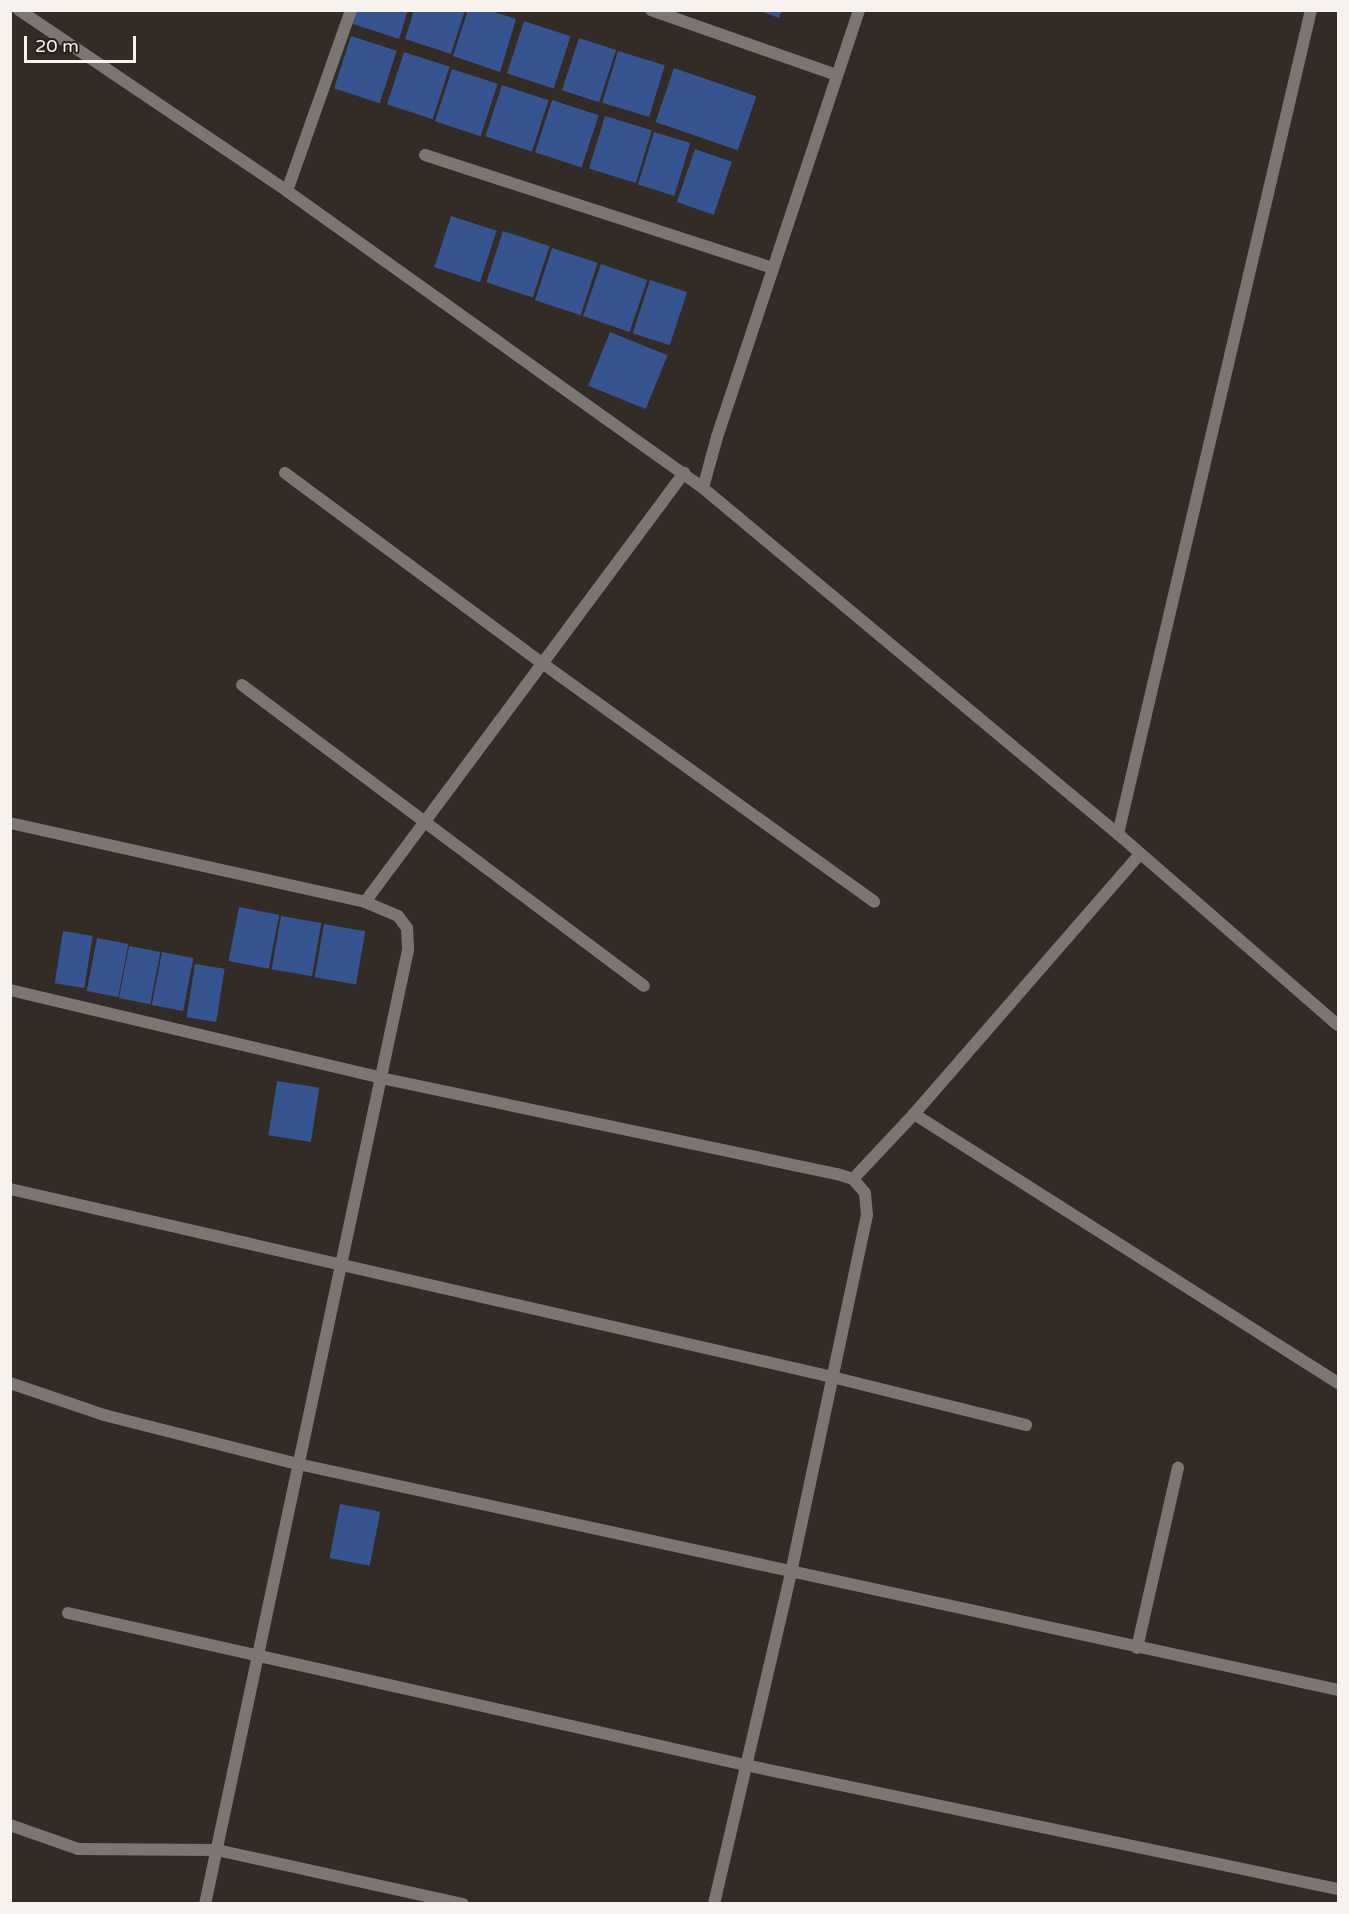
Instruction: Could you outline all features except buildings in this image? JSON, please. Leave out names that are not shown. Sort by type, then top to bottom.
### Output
[{"type":"street","points":[[19,10],[287,191],[684,473],[1118,834],[1338,1025]]},
{"type":"street","points":[[287,191],[351,10]]},
{"type":"street","points":[[651,10],[837,75]]},
{"type":"street","points":[[703,488],[859,10]]},
{"type":"street","points":[[1118,834],[1311,10]]},
{"type":"street","points":[[425,154],[773,268]]},
{"type":"street","points":[[285,473],[542,663],[874,902]]},
{"type":"street","points":[[365,902],[684,473]]},
{"type":"street","points":[[242,685],[644,986]]},
{"type":"street","points":[[10,823],[365,902],[398,916],[407,928],[408,950],[205,1904]]},
{"type":"street","points":[[853,1179],[914,1114],[1140,854]]},
{"type":"street","points":[[10,990],[381,1078],[853,1179],[865,1193],[867,1215],[791,1573],[714,1904]]},
{"type":"street","points":[[914,1114],[1338,1383]]},
{"type":"street","points":[[10,1189],[832,1377],[1026,1425]]},
{"type":"street","points":[[10,1383],[104,1414],[298,1464],[791,1573],[1338,1690]]},
{"type":"street","points":[[1137,1648],[1178,1468]]},
{"type":"street","points":[[68,1612],[745,1766],[1338,1889]]},
{"type":"street","points":[[10,1825],[78,1849],[217,1850],[463,1904]]}]
